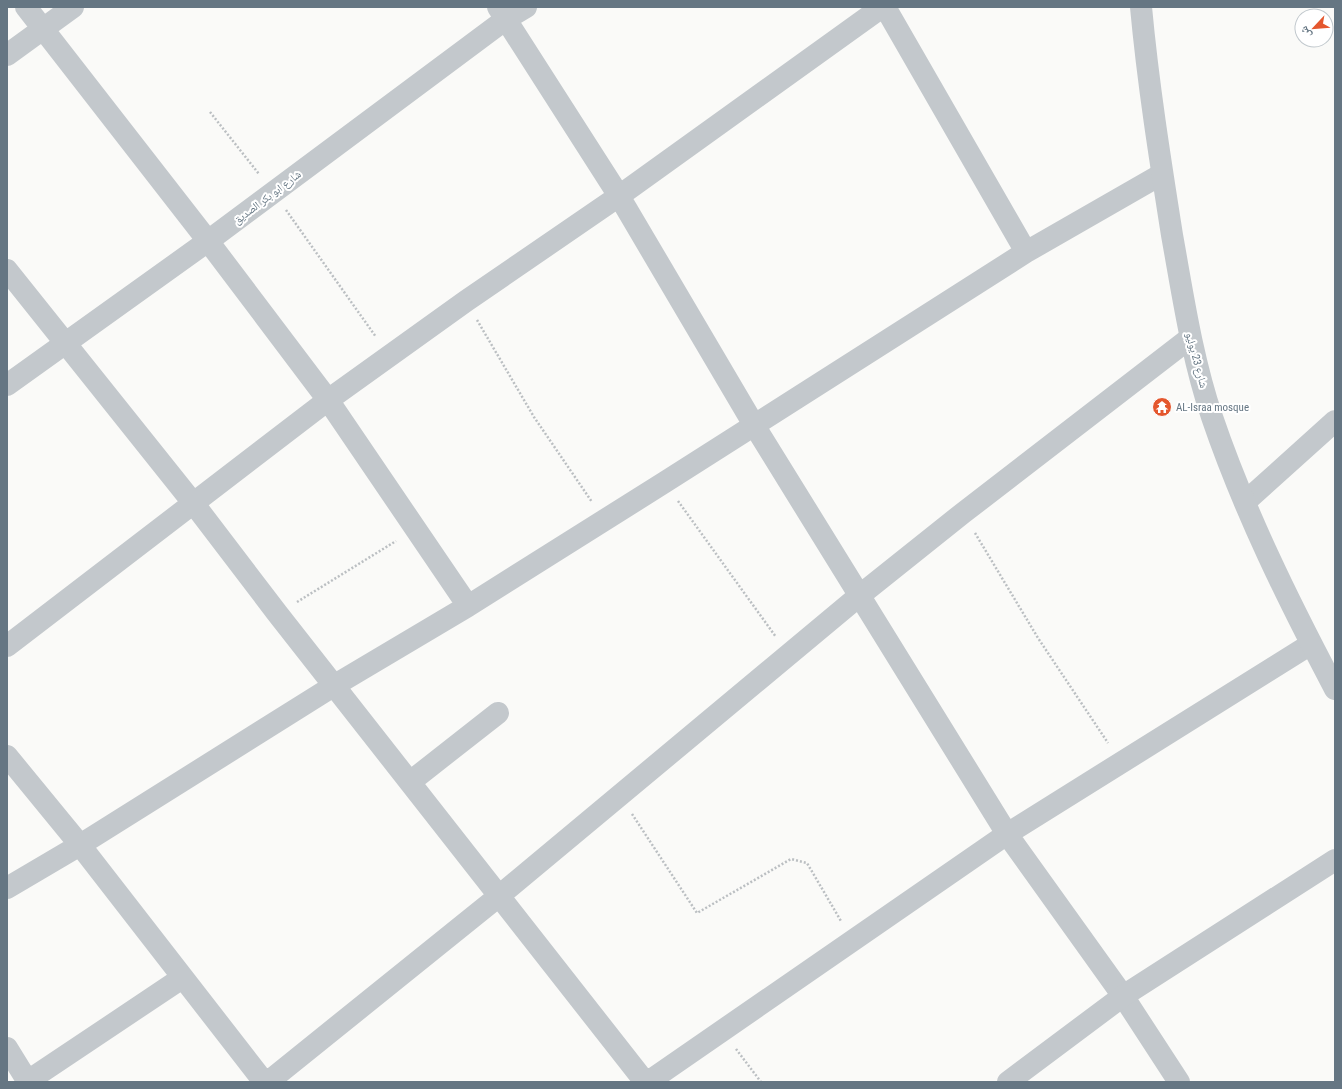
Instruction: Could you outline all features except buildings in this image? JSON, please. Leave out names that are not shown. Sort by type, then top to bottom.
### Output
[{"type":"street","points":[[26,7],[208,241],[328,400],[468,606]]},
{"type":"street","points":[[7,55],[73,7]]},
{"type":"street","name":"شارع ابو بكر الصديق","points":[[7,385],[208,241],[502,13],[526,7]]},
{"type":"street","points":[[7,646],[389,355],[619,196],[882,7]]},
{"type":"street","points":[[885,7],[1026,252]]},
{"type":"street","name":"شارع 23 يوليو","points":[[1140,7],[1162,174],[1190,338],[1212,417],[1245,502],[1311,644],[1335,689]]},
{"type":"street","points":[[502,13],[619,196],[754,425],[1007,834],[1123,996],[1179,1082]]},
{"type":"street","points":[[7,888],[80,845],[335,685],[468,606],[1026,252],[1162,174]]},
{"type":"street","points":[[7,270],[194,504],[277,614],[335,685],[646,1082],[1007,834],[1311,644]]},
{"type":"street","points":[[268,1082],[499,896],[859,596],[963,513],[1190,338]]},
{"type":"street","points":[[1245,502],[1335,421]]},
{"type":"street","points":[[410,782],[498,713]]},
{"type":"street","points":[[7,756],[80,845],[264,1082]]},
{"type":"street","points":[[1008,1082],[1123,996],[1335,860]]},
{"type":"street","points":[[7,1048],[28,1082],[182,978]]},
{"type":"path","points":[[210,112],[273,192],[389,355]]},
{"type":"path","points":[[466,301],[534,417],[604,520]]},
{"type":"path","points":[[665,482],[788,654]]},
{"type":"path","points":[[963,513],[1038,638],[1121,762]]},
{"type":"path","points":[[277,614],[416,528]]},
{"type":"path","points":[[620,795],[697,913],[791,859],[807,863],[852,940]]},
{"type":"path","points":[[722,1031],[761,1082]]},
{"type":"place","name":"AL-Israa mosque","points":[[1162,407]]}]
